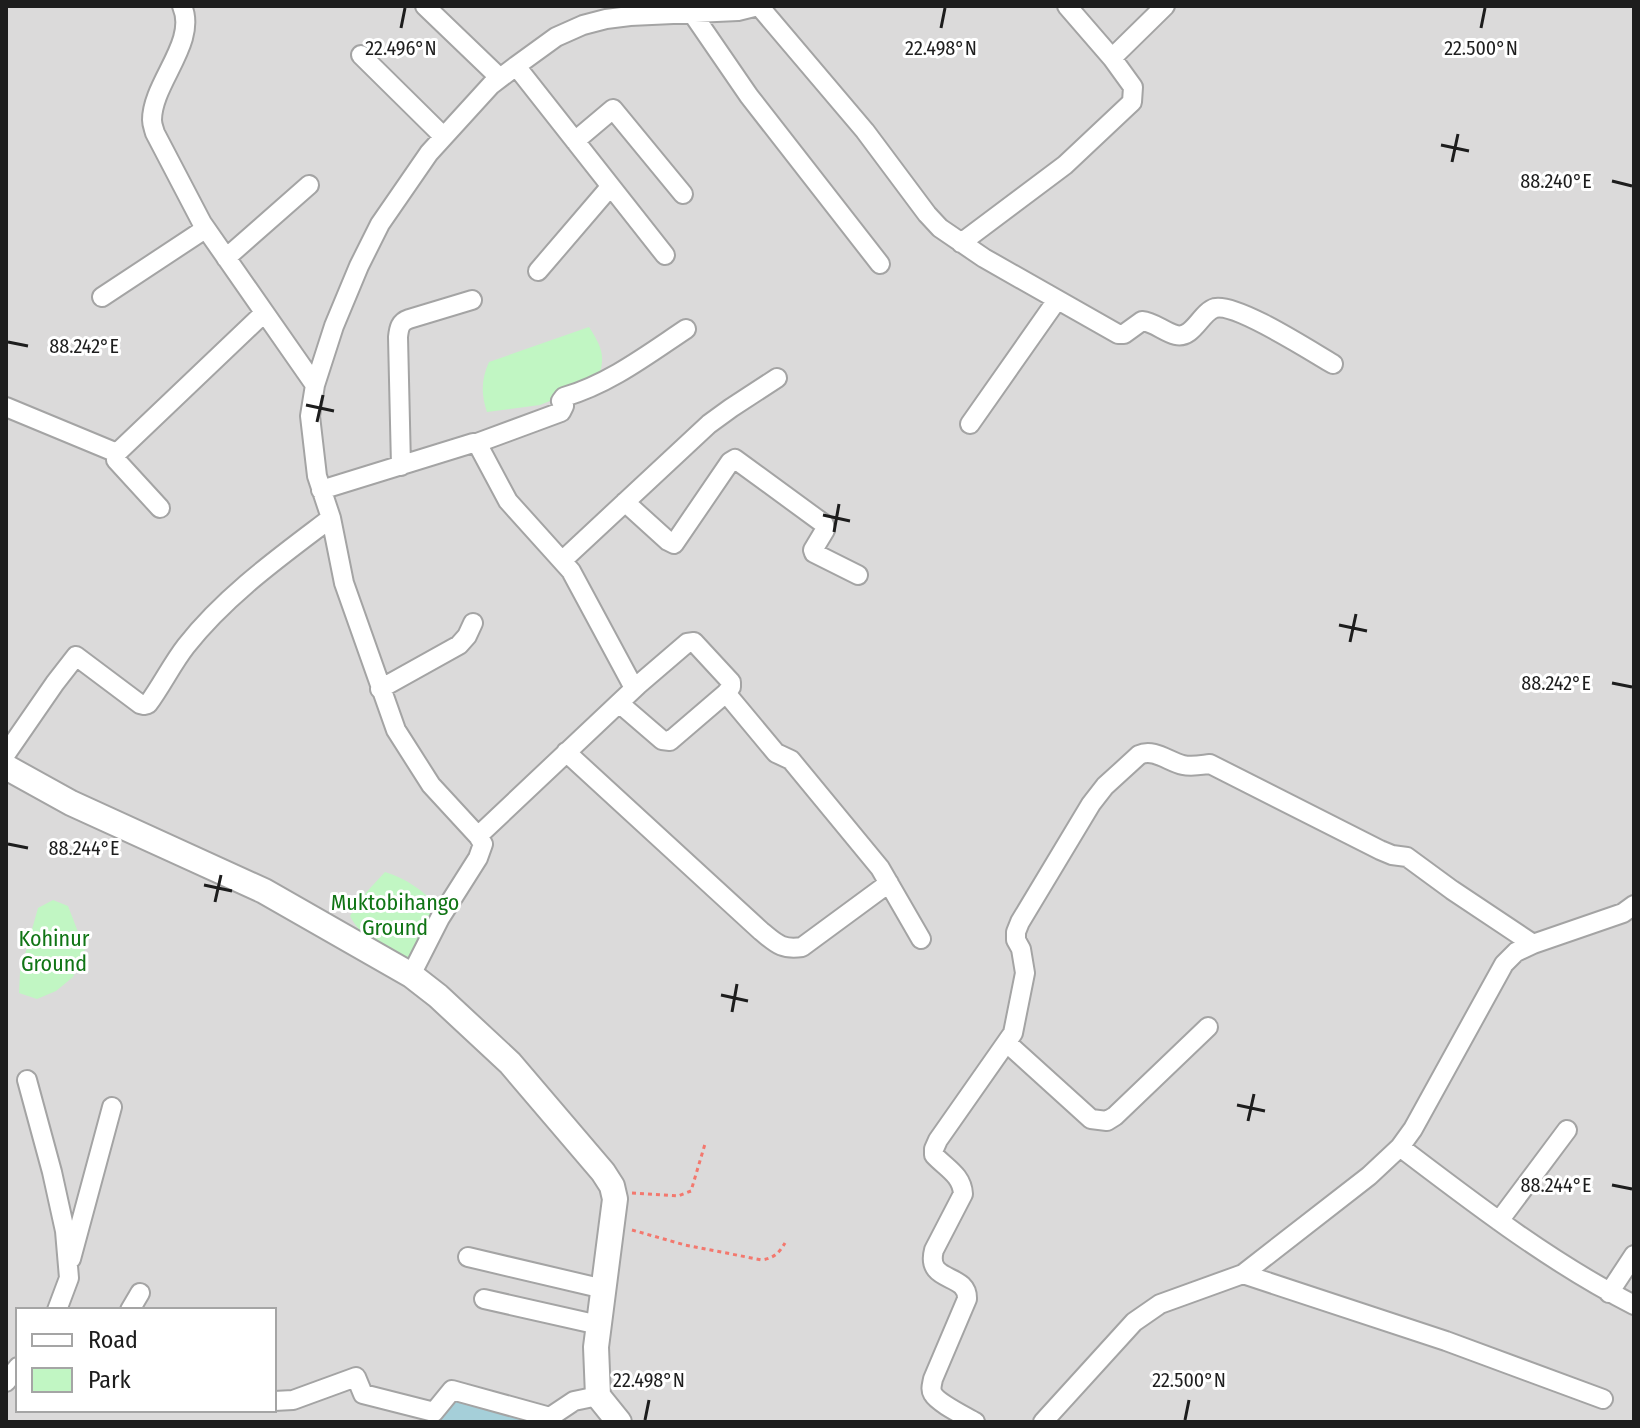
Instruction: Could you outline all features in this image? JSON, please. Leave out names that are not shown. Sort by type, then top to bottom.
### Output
[{"type":"street","points":[[182,6],[186,23],[155,104],[152,120],[155,133],[205,229],[315,385]]},
{"type":"street","points":[[425,6],[500,78]]},
{"type":"street","points":[[411,975],[483,844],[425,775],[396,730],[344,583],[331,518],[317,476],[310,416],[315,385],[334,326],[380,224],[429,153],[491,85],[556,37],[583,25],[630,16],[738,11],[758,6],[865,131],[927,214],[961,243],[1118,334],[1124,334],[1142,321],[1147,321],[1177,336],[1185,335],[1210,310],[1218,307],[1253,319],[1333,364]]},
{"type":"street","points":[[961,243],[1065,165],[1132,102],[1133,87],[1067,6]]},
{"type":"street","points":[[1112,58],[1165,6]]},
{"type":"street","points":[[692,13],[749,96],[880,264]]},
{"type":"street","points":[[361,55],[443,136]]},
{"type":"street","points":[[516,66],[665,255]]},
{"type":"street","points":[[575,141],[613,109],[683,194]]},
{"type":"street","points":[[226,258],[309,185]]},
{"type":"street","points":[[538,271],[610,187]]},
{"type":"street","points":[[102,297],[205,229]]},
{"type":"street","points":[[401,466],[399,326],[403,321],[472,300]]},
{"type":"street","points":[[970,424],[1057,300]]},
{"type":"street","points":[[160,508],[116,460],[117,453],[264,313]]},
{"type":"street","points":[[321,490],[477,443],[561,412],[564,397],[595,386],[686,329]]},
{"type":"street","points":[[563,560],[709,424],[777,378]]},
{"type":"street","points":[[6,407],[117,453]]},
{"type":"street","points":[[477,443],[508,501],[577,579],[634,688]]},
{"type":"street","points":[[625,502],[674,544],[735,459],[824,524],[825,530],[814,553],[858,575]]},
{"type":"street","points":[[6,754],[76,656],[140,704],[148,704],[186,645],[217,613],[284,554],[331,518]]},
{"type":"street","points":[[380,689],[459,645],[473,623]]},
{"type":"street","points":[[478,836],[634,688],[690,641],[697,644],[731,682],[726,693],[670,741],[662,740],[619,703]]},
{"type":"street","points":[[726,693],[776,753],[791,760],[880,868],[921,939]]},
{"type":"street","points":[[566,752],[780,946],[790,949],[802,947],[889,883]]},
{"type":"street","points":[[975,1422],[939,1400],[931,1387],[968,1293],[965,1287],[933,1265],[934,1250],[963,1194],[963,1183],[934,1155],[934,1149],[1013,1033],[1025,973],[1021,949],[1016,940],[1020,922],[1091,804],[1105,786],[1139,755],[1145,752],[1181,765],[1210,764],[1380,850],[1407,857],[1533,944]]},
{"type":"street","points":[[6,767],[71,803],[264,891],[411,975],[510,1063],[603,1172],[614,1192],[596,1347],[598,1396],[619,1422]]},
{"type":"street","points":[[1043,1422],[1134,1322],[1160,1304],[1243,1274],[1369,1176],[1400,1147],[1413,1129],[1504,964],[1516,952],[1623,913],[1634,905]]},
{"type":"street","points":[[1007,1043],[1091,1119],[1107,1121],[1208,1027]]},
{"type":"street","points":[[27,1080],[65,1231],[69,1278],[58,1308]]},
{"type":"street","points":[[69,1268],[112,1107]]},
{"type":"street","points":[[1499,1221],[1567,1130]]},
{"type":"street","points":[[1400,1147],[1499,1221],[1589,1282],[1634,1305]]},
{"type":"street","points":[[1609,1293],[1634,1255]]},
{"type":"street","points":[[468,1257],[604,1289]]},
{"type":"street","points":[[1243,1274],[1446,1341],[1603,1399]]},
{"type":"street","points":[[131,1308],[140,1293]]},
{"type":"street","points":[[484,1299],[599,1325]]},
{"type":"street","points":[[276,1401],[293,1400],[356,1377],[363,1394],[434,1412],[452,1390],[550,1417],[574,1401],[598,1396]]},
{"type":"path","points":[[614,1192],[678,1196],[691,1191],[705,1144]]},
{"type":"path","points":[[612,1225],[685,1245],[762,1260],[779,1253],[785,1243]]},
{"type":"shaded area","points":[[6,6],[1634,6],[1634,1422],[6,1422]]},
{"type":"green space","points":[[589,327],[602,353],[597,382],[540,405],[487,412],[483,387],[489,362]]},
{"type":"green space","name":"Muktobihango Ground","points":[[385,872],[414,886],[438,906],[408,961],[368,938],[350,916],[361,898]]},
{"type":"green space","name":"Kohinur Ground","points":[[53,900],[68,906],[85,950],[73,977],[56,991],[37,999],[19,993],[20,972],[38,908]]},
{"type":"water","points":[[459,1398],[539,1422],[431,1422],[450,1401]]}]
